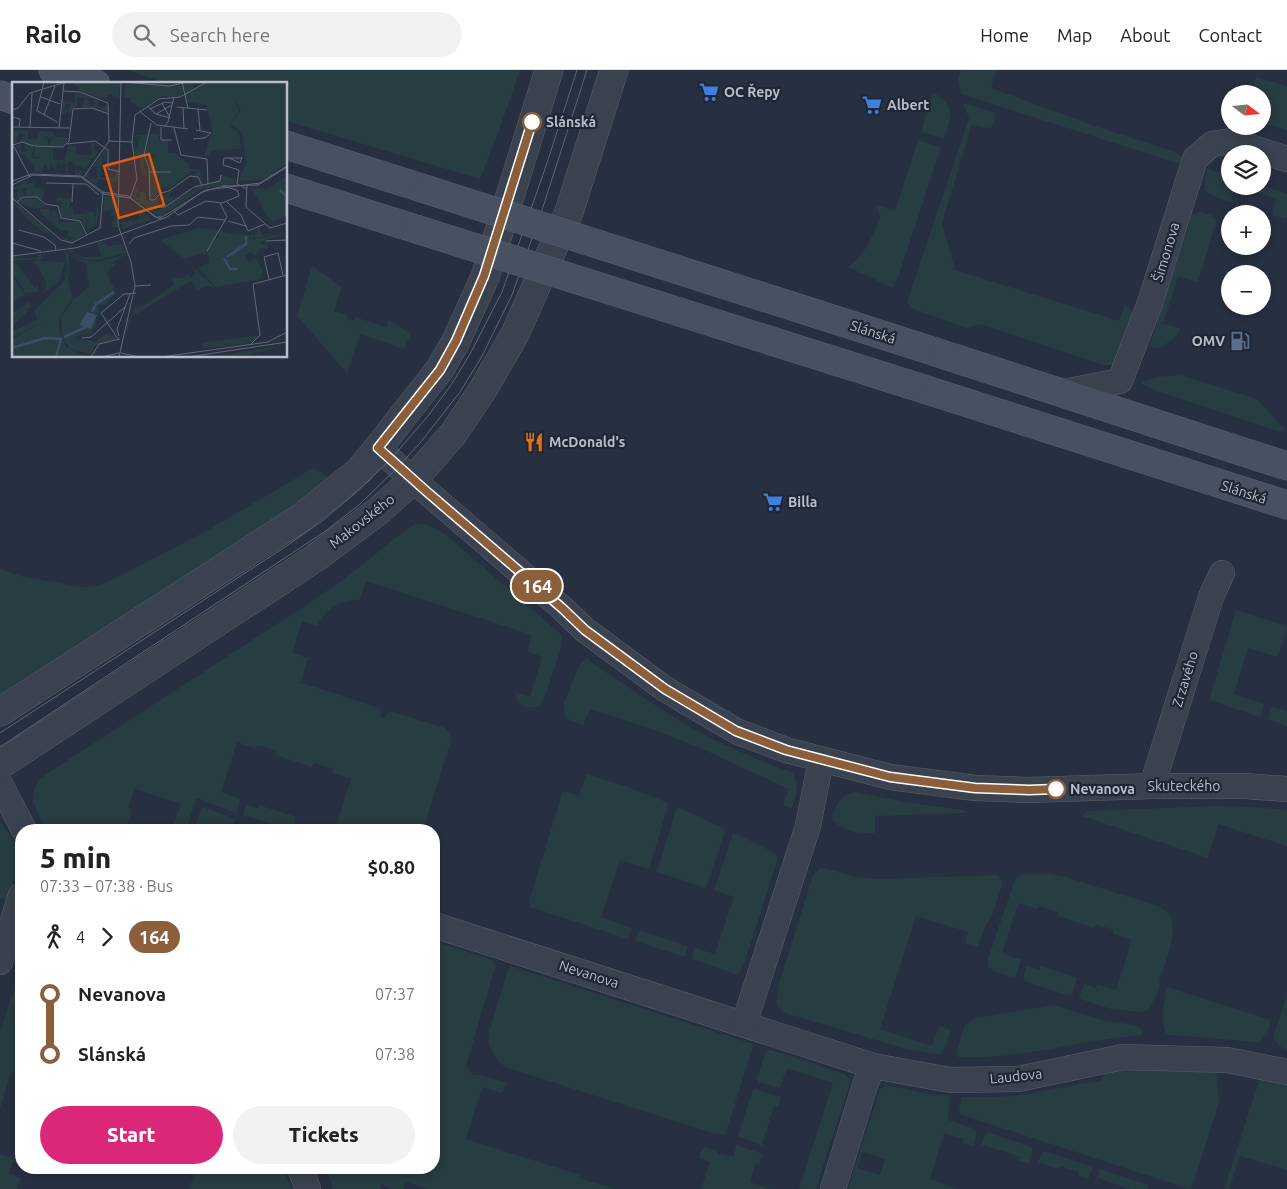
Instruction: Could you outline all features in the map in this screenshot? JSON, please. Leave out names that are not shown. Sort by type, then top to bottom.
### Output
[{"type":"main road","points":[[54,70],[90,82]]},
{"type":"main road","points":[[0,95],[12,99]]},
{"type":"main road","name":"Slánská","points":[[288,146],[1287,466]]},
{"type":"main road","name":"Slánská","points":[[288,189],[1287,505]]},
{"type":"street","points":[[0,712],[302,517],[358,471],[378,448],[440,370],[456,341],[484,276],[549,70]]},
{"type":"street","name":"Makovského","points":[[0,766],[315,558],[377,512],[413,480],[453,434],[482,391],[515,334],[569,212],[614,70]]},
{"type":"street","name":"Šimonova","points":[[1059,393],[1120,381],[1150,303],[1195,159],[1212,144],[1231,141],[1287,159]]},
{"type":"street","name":"Skuteckého","points":[[378,448],[585,630],[665,689],[736,731],[786,750],[890,777],[975,788],[1029,790],[1152,786],[1245,786],[1287,789]]},
{"type":"street","name":"Zrzavého","points":[[1152,786],[1211,597],[1222,573]]},
{"type":"street","points":[[744,1024],[808,826],[821,760]]},
{"type":"street","points":[[0,784],[21,824]]},
{"type":"street","points":[[0,962],[15,914]]},
{"type":"street","name":"Nevanova","points":[[440,927],[873,1066]]},
{"type":"street","name":"Laudova","points":[[873,1066],[950,1080],[1018,1078],[1123,1057],[1227,1060],[1287,1072]]},
{"type":"street","points":[[833,1189],[865,1085],[873,1066]]},
{"type":"street","points":[[302,1174],[308,1189]]},
{"type":"green space","points":[[126,70],[520,70],[480,179],[288,122],[288,82],[163,82]]},
{"type":"green space","points":[[961,70],[996,70],[991,88],[1095,126],[1175,152],[1182,158],[1180,164],[961,94],[958,78]]},
{"type":"green space","points":[[1256,77],[1287,86],[1287,130],[1271,125],[1271,85],[1253,85]]},
{"type":"green space","points":[[933,92],[941,97],[949,108],[950,118],[944,139],[921,132]]},
{"type":"green space","points":[[963,103],[996,113],[991,129],[972,124],[942,223],[955,270],[1119,321],[1125,304],[1134,317],[1117,365],[1104,365],[980,324],[966,328],[911,308],[907,302],[969,118]]},
{"type":"green space","points":[[918,140],[941,147],[897,281],[893,288],[848,267],[864,251],[874,232],[880,218],[876,205],[895,211]]},
{"type":"green space","points":[[1208,169],[1221,173],[1221,195],[1233,195],[1231,202],[1208,193],[1205,184]]},
{"type":"green space","points":[[1271,189],[1287,194],[1286,219],[1272,215],[1276,199],[1264,195],[1271,195]]},
{"type":"green space","points":[[1201,212],[1211,215],[1216,221],[1198,282],[1178,277],[1163,324],[1180,328],[1177,336],[1160,348],[1153,348],[1150,344],[1192,215]]},
{"type":"green space","points":[[312,266],[342,287],[334,311],[347,315],[347,319],[354,321],[355,317],[386,327],[389,320],[411,334],[404,349],[360,334],[347,373],[297,316]]},
{"type":"green space","points":[[1180,375],[1257,399],[1286,431],[1281,432],[1160,392],[1143,385],[1141,382],[1159,377]]},
{"type":"green space","points":[[313,468],[330,479],[294,509],[0,695],[0,569],[24,577],[84,587],[101,585],[210,529]]},
{"type":"green space","points":[[415,524],[428,525],[446,535],[562,635],[561,648],[545,697],[537,706],[525,707],[517,700],[515,692],[530,697],[542,657],[528,651],[532,635],[366,581],[360,599],[343,602],[333,607],[317,626],[302,621],[292,653],[308,658],[300,684],[306,684],[379,708],[381,711],[380,716],[385,718],[390,711],[445,728],[450,734],[451,740],[425,824],[337,824],[351,779],[332,773],[333,769],[314,763],[312,767],[276,755],[276,751],[257,745],[256,749],[237,742],[221,792],[240,799],[236,813],[196,798],[188,824],[174,824],[181,804],[135,789],[128,808],[132,809],[127,824],[43,824],[33,800],[33,793],[39,779],[311,602],[344,579]]},
{"type":"green space","points":[[1236,610],[1286,626],[1287,629],[1278,657],[1248,648],[1234,694],[1264,704],[1260,717],[1209,700]]},
{"type":"green space","points":[[588,658],[592,663],[673,717],[738,751],[793,773],[797,790],[792,808],[783,805],[789,789],[698,747],[655,730],[590,709],[583,725],[567,719],[564,712],[564,703],[577,670],[582,662]]},
{"type":"green space","points":[[1272,707],[1287,711],[1287,726],[1268,719]]},
{"type":"green space","points":[[586,774],[625,786],[666,802],[668,806],[649,869],[620,860],[601,917],[632,928],[628,939],[530,907],[529,901],[563,791],[579,796]]},
{"type":"green space","points":[[855,792],[905,802],[963,810],[966,813],[875,816],[875,833],[857,832],[847,830],[831,819],[839,801],[850,793]]},
{"type":"green space","points":[[246,805],[258,808],[259,805],[296,817],[294,824],[273,824],[243,815]]},
{"type":"green space","points":[[1215,806],[1287,810],[1287,846],[1218,824],[1208,858],[1082,816],[1087,811]]},
{"type":"green space","points":[[203,807],[235,819],[233,824],[196,824]]},
{"type":"green space","points":[[679,808],[723,828],[725,831],[706,888],[657,872],[676,809]]},
{"type":"green space","points":[[0,821],[15,846],[15,874],[7,900],[0,898]]},
{"type":"green space","points":[[733,834],[737,834],[773,852],[777,856],[744,965],[738,975],[692,959],[695,948],[715,954],[734,897],[714,890]]},
{"type":"green space","points":[[824,868],[856,877],[879,879],[998,875],[1003,882],[991,919],[987,922],[976,947],[965,943],[968,932],[916,916],[880,1029],[932,1046],[939,1026],[951,1030],[943,1052],[940,1055],[906,1049],[782,1012],[777,1004],[778,987],[813,875],[819,869]]},
{"type":"green space","points":[[1022,874],[1050,874],[1066,877],[1158,906],[1168,913],[1172,920],[1173,928],[1171,946],[1159,981],[1157,995],[1146,1011],[1111,1009],[1080,999],[1079,997],[1084,984],[1096,988],[1097,984],[1116,990],[1132,940],[1113,934],[1114,930],[1095,924],[1094,928],[1057,916],[1058,912],[1039,906],[1037,909],[1018,903],[1002,953],[1021,960],[1016,976],[1014,978],[993,971],[988,966],[988,959],[1015,879]]},
{"type":"green space","points":[[639,930],[688,946],[685,957],[635,941]]},
{"type":"green space","points":[[440,943],[493,960],[495,967],[466,1066],[473,1075],[482,1075],[506,1083],[502,1093],[482,1087],[466,1139],[580,1175],[579,1178],[614,1189],[429,1189],[406,1182],[403,1189],[393,1189],[382,1184],[380,1189],[333,1189],[329,1174],[440,1174]]},
{"type":"green space","points":[[510,966],[750,1043],[753,1047],[725,1135],[709,1132],[505,1067],[493,1053],[488,1036]]},
{"type":"green space","points":[[1027,966],[1039,970],[1041,966],[1077,978],[1072,994],[1070,996],[1024,981]]},
{"type":"green space","points":[[15,985],[15,1072],[11,1071],[0,1109],[0,1033]]},
{"type":"green space","points":[[1167,987],[1271,1020],[1267,1036],[1263,1035],[1259,1043],[1169,1035],[1165,1032],[1162,1016]]},
{"type":"green space","points":[[1287,994],[1287,1049],[1282,1048],[1273,1038]]},
{"type":"green space","points":[[1054,1005],[1106,1021],[1135,1025],[1143,1030],[1142,1035],[1004,1056],[958,1057],[956,1054],[965,1025],[975,1018]]},
{"type":"green space","points":[[772,1050],[844,1074],[850,1080],[816,1189],[799,1189],[833,1083],[787,1068],[780,1088],[759,1082],[757,1078],[766,1051]]},
{"type":"green space","points":[[1138,1066],[1216,1069],[1219,1103],[1192,1187],[1189,1189],[959,1113],[961,1097],[998,1097],[1033,1093],[1099,1081],[1108,1070]]},
{"type":"green space","points":[[1261,1075],[1287,1082],[1287,1170],[1240,1156],[1229,1189],[1224,1189]]},
{"type":"green space","points":[[886,1085],[929,1094],[950,1096],[948,1120],[975,1129],[977,1132],[973,1146],[963,1143],[964,1139],[944,1133],[930,1179],[959,1189],[848,1189],[881,1088]],"holes":[[[862,1152],[885,1159],[880,1175],[857,1168]]]},
{"type":"green space","points":[[755,1089],[781,1097],[778,1107],[774,1106],[762,1144],[766,1147],[738,1136],[752,1092]]},
{"type":"green space","points":[[990,1133],[1031,1147],[1033,1151],[1030,1164],[1020,1161],[1021,1157],[983,1145],[980,1148],[985,1134]]},
{"type":"green space","points":[[736,1145],[763,1154],[760,1164],[756,1163],[750,1182],[771,1189],[701,1189],[710,1162],[699,1158],[701,1151],[705,1147],[715,1150],[719,1154],[734,1157]]},
{"type":"green space","points":[[1045,1151],[1093,1167],[1088,1179],[1079,1176],[1079,1172],[1060,1166],[1059,1169],[1040,1163],[1037,1166],[1042,1153]]},
{"type":"green space","points":[[0,1154],[15,1159],[9,1174],[21,1178],[17,1189],[0,1189]]},
{"type":"green space","points":[[1100,1169],[1149,1185],[1148,1189],[1130,1189],[1098,1178],[1095,1182]]},
{"type":"green space","points":[[194,1174],[286,1174],[292,1189],[189,1189]]},
{"type":"tram line","points":[[0,733],[288,545],[322,521],[390,460],[428,416],[451,385],[470,354],[502,292],[577,70]]},
{"type":"tram line","points":[[0,747],[327,530],[360,504],[420,443],[460,392],[481,358],[512,295],[544,204],[587,70]]},
{"type":"bus line","name":"164","points":[[532,122],[484,276],[456,341],[440,370],[378,448],[585,630],[665,689],[736,731],[786,750],[890,777],[975,788],[1056,789]]},
{"type":"place","name":"OC Řepy","points":[[709,92]]},
{"type":"place","name":"Albert","points":[[872,105]]},
{"type":"place","name":"Slánská","points":[[532,122]]},
{"type":"place","name":"OMV","points":[[1240,341]]},
{"type":"place","name":"McDonald's","points":[[534,442]]},
{"type":"place","name":"Billa","points":[[773,502]]},
{"type":"place","name":"Nevanova","points":[[1056,789]]}]
